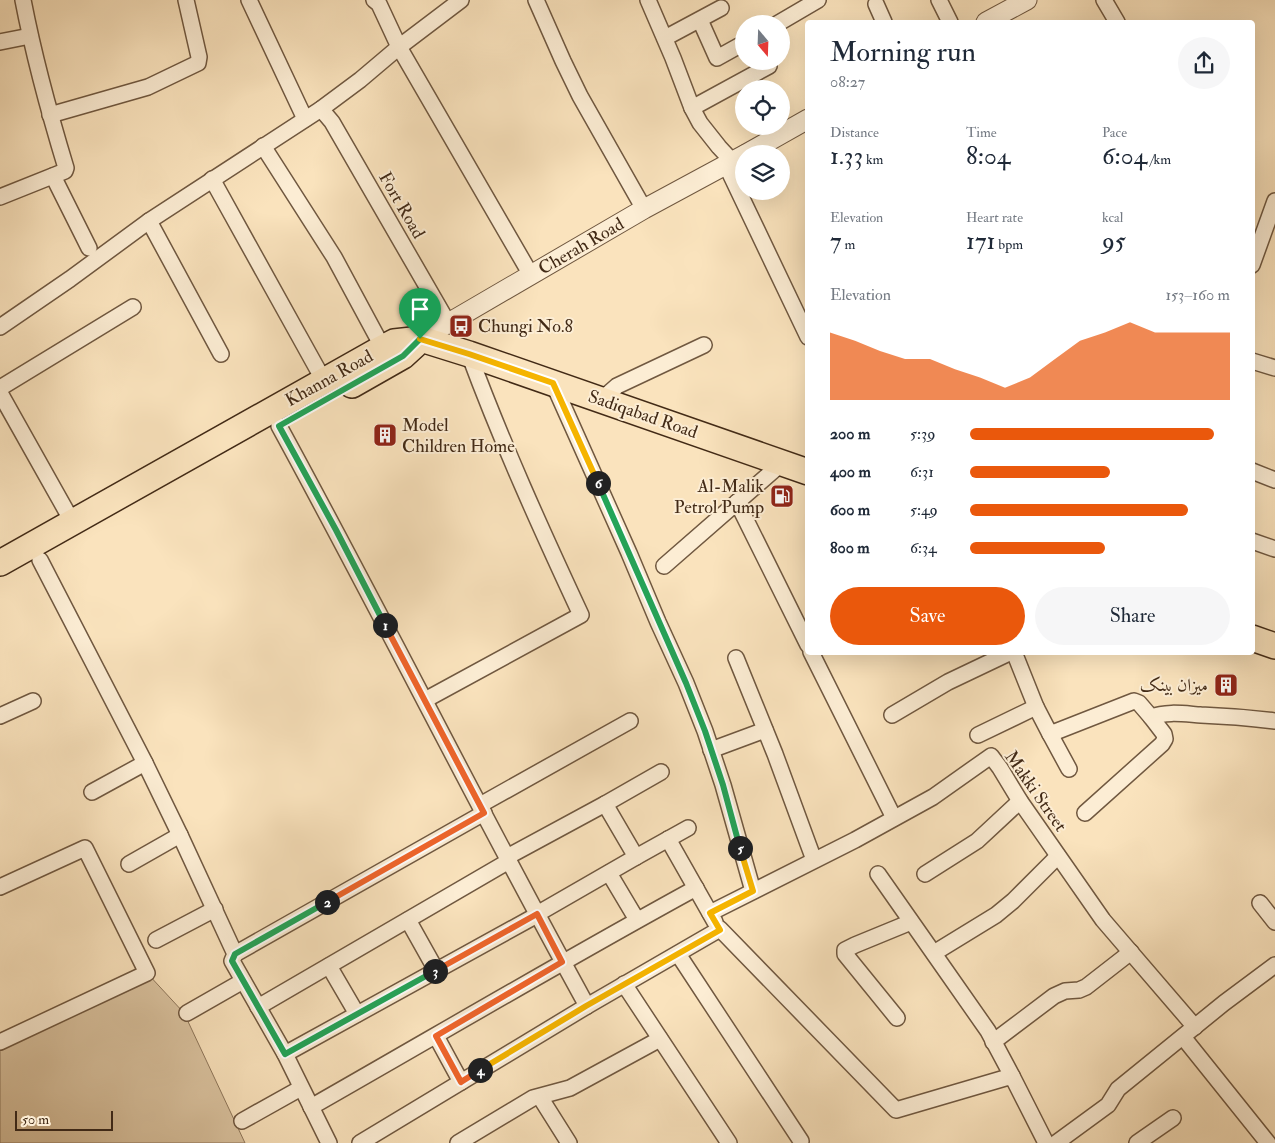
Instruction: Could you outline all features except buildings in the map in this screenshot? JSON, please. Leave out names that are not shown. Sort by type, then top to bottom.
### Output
[{"type":"main road","name":"Khanna Road","points":[[0,564],[36,552],[275,418],[324,381],[394,342],[420,339]]},
{"type":"main road","name":"Khanna Road","points":[[0,582],[73,523],[275,418],[403,356],[420,339]]},
{"type":"main road","name":"Sadiqabad Road","points":[[420,339],[799,467]]},
{"type":"main road","points":[[1255,639],[1275,646]]},
{"type":"street","points":[[0,197],[65,171],[66,168],[50,115],[23,0]]},
{"type":"street","points":[[50,115],[148,87],[198,63],[199,57],[186,0]]},
{"type":"street","points":[[249,0],[306,119]]},
{"type":"street","points":[[374,0],[379,4],[399,47],[531,275]]},
{"type":"street","points":[[536,0],[580,96],[644,209]]},
{"type":"street","points":[[648,0],[674,58],[692,108],[700,123],[735,157]]},
{"type":"street","points":[[790,16],[818,0]]},
{"type":"street","points":[[939,0],[949,20]]},
{"type":"street","points":[[990,20],[1027,0]]},
{"type":"street","points":[[1104,0],[1116,20]]},
{"type":"street","points":[[0,327],[70,279],[148,220],[321,109],[360,80],[452,3]]},
{"type":"street","points":[[876,4],[883,20]]},
{"type":"street","points":[[665,38],[721,8]]},
{"type":"street","points":[[700,20],[717,58],[735,47]]},
{"type":"street","points":[[0,42],[30,36]]},
{"type":"street","points":[[692,108],[762,70]]},
{"type":"street","name":"Fort Road","points":[[321,109],[332,122],[448,323]]},
{"type":"street","name":"Cherah Road","points":[[762,145],[805,121]]},
{"type":"street","points":[[263,146],[334,257],[384,348]]},
{"type":"street","name":"Cherah Road","points":[[420,339],[644,209],[735,160]]},
{"type":"street","points":[[53,176],[89,248]]},
{"type":"street","points":[[212,180],[324,381]]},
{"type":"street","points":[[753,200],[805,329]]},
{"type":"street","points":[[1255,257],[1275,201]]},
{"type":"street","points":[[148,220],[221,354]]},
{"type":"street","points":[[0,388],[133,307]]},
{"type":"street","points":[[601,400],[617,386],[704,345]]},
{"type":"street","points":[[424,700],[581,615],[541,528],[469,354]]},
{"type":"street","points":[[1255,362],[1275,368]]},
{"type":"street","points":[[553,383],[686,683],[705,731],[723,785],[753,891]]},
{"type":"street","points":[[0,393],[73,523]]},
{"type":"street","points":[[275,418],[336,530],[586,1006]]},
{"type":"street","points":[[664,566],[737,502],[799,467]]},
{"type":"street","points":[[1255,472],[1275,480]]},
{"type":"street","points":[[737,502],[805,639]]},
{"type":"street","points":[[1255,542],[1275,549]]},
{"type":"street","points":[[36,552],[145,763],[235,954]]},
{"type":"street","points":[[812,655],[894,818]]},
{"type":"street","points":[[892,715],[948,682],[1006,655]]},
{"type":"street","points":[[1013,655],[1036,707],[1069,769]]},
{"type":"street","points":[[736,658],[766,730],[814,860]]},
{"type":"street","points":[[0,716],[33,701]]},
{"type":"street","points":[[1050,734],[1134,701],[1139,703],[1164,734],[1165,739],[1162,744],[1085,813]]},
{"type":"street","points":[[978,735],[1036,707]]},
{"type":"street","points":[[1151,717],[1160,713],[1243,717],[1275,721]]},
{"type":"street","points":[[329,1143],[285,1054],[232,961],[235,954],[630,721]]},
{"type":"street","points":[[711,750],[766,730]]},
{"type":"street","name":"Makki Street","points":[[710,913],[933,797],[991,756],[1103,920],[1195,1027]]},
{"type":"street","points":[[92,792],[145,763]]},
{"type":"street","points":[[258,1007],[408,920],[508,859],[661,772]]},
{"type":"street","points":[[924,874],[977,841],[1020,801]]},
{"type":"street","points":[[605,804],[636,857]]},
{"type":"street","points":[[285,1054],[688,828]]},
{"type":"street","points":[[129,864],[180,835]]},
{"type":"street","points":[[668,839],[720,930],[896,1110],[1012,1076]]},
{"type":"street","points":[[0,887],[85,848],[147,973],[0,1042]]},
{"type":"street","points":[[934,953],[996,915],[1013,901],[1058,856]]},
{"type":"street","points":[[609,873],[637,920]]},
{"type":"street","points":[[878,874],[988,1032],[1046,1143]]},
{"type":"street","points":[[311,1107],[562,962],[696,888]]},
{"type":"street","points":[[1260,903],[1275,922]]},
{"type":"street","points":[[156,940],[215,909]]},
{"type":"street","points":[[408,920],[436,970]]},
{"type":"street","points":[[897,1018],[845,954],[845,950],[855,944],[911,922]]},
{"type":"street","points":[[360,1143],[586,1006],[720,930]]},
{"type":"street","points":[[993,1042],[1054,996],[1065,991],[1079,990],[1086,987],[1131,952]]},
{"type":"street","points":[[678,954],[801,1141]]},
{"type":"street","points":[[1056,1143],[1108,1105],[1118,1089],[1224,1003],[1275,965]]},
{"type":"street","points":[[329,966],[357,1014]]},
{"type":"street","points":[[188,1013],[243,981]]},
{"type":"street","points":[[624,984],[729,1143]]},
{"type":"street","points":[[436,1036],[461,1082]]},
{"type":"street","points":[[1183,1037],[1268,1143]]},
{"type":"street","points":[[458,1143],[533,1098],[570,1088],[660,1039]]},
{"type":"street","points":[[242,1121],[301,1088]]},
{"type":"street","points":[[540,1097],[569,1143]]},
{"type":"street","points":[[1137,1143],[1173,1118]]},
{"type":"shaded area","points":[[147,973],[184,1013],[245,1143],[0,1143],[0,1042]]},
{"type":"place","name":"Chungi No.8","points":[[461,326]]},
{"type":"place","name":"Model Children Home","points":[[385,435]]},
{"type":"place","name":"Al-Malik Petrol Pump","points":[[782,496]]},
{"type":"place","name":"میزان بینک","points":[[1226,685]]},
{"type":"route","points":[[420,339],[553,383],[686,683],[705,731],[723,785],[753,891],[710,913],[720,930],[586,1006],[461,1082],[436,1036],[562,962],[537,914],[285,1054],[232,961],[235,954],[484,813],[336,530],[279,426],[403,356],[420,339]]}]
